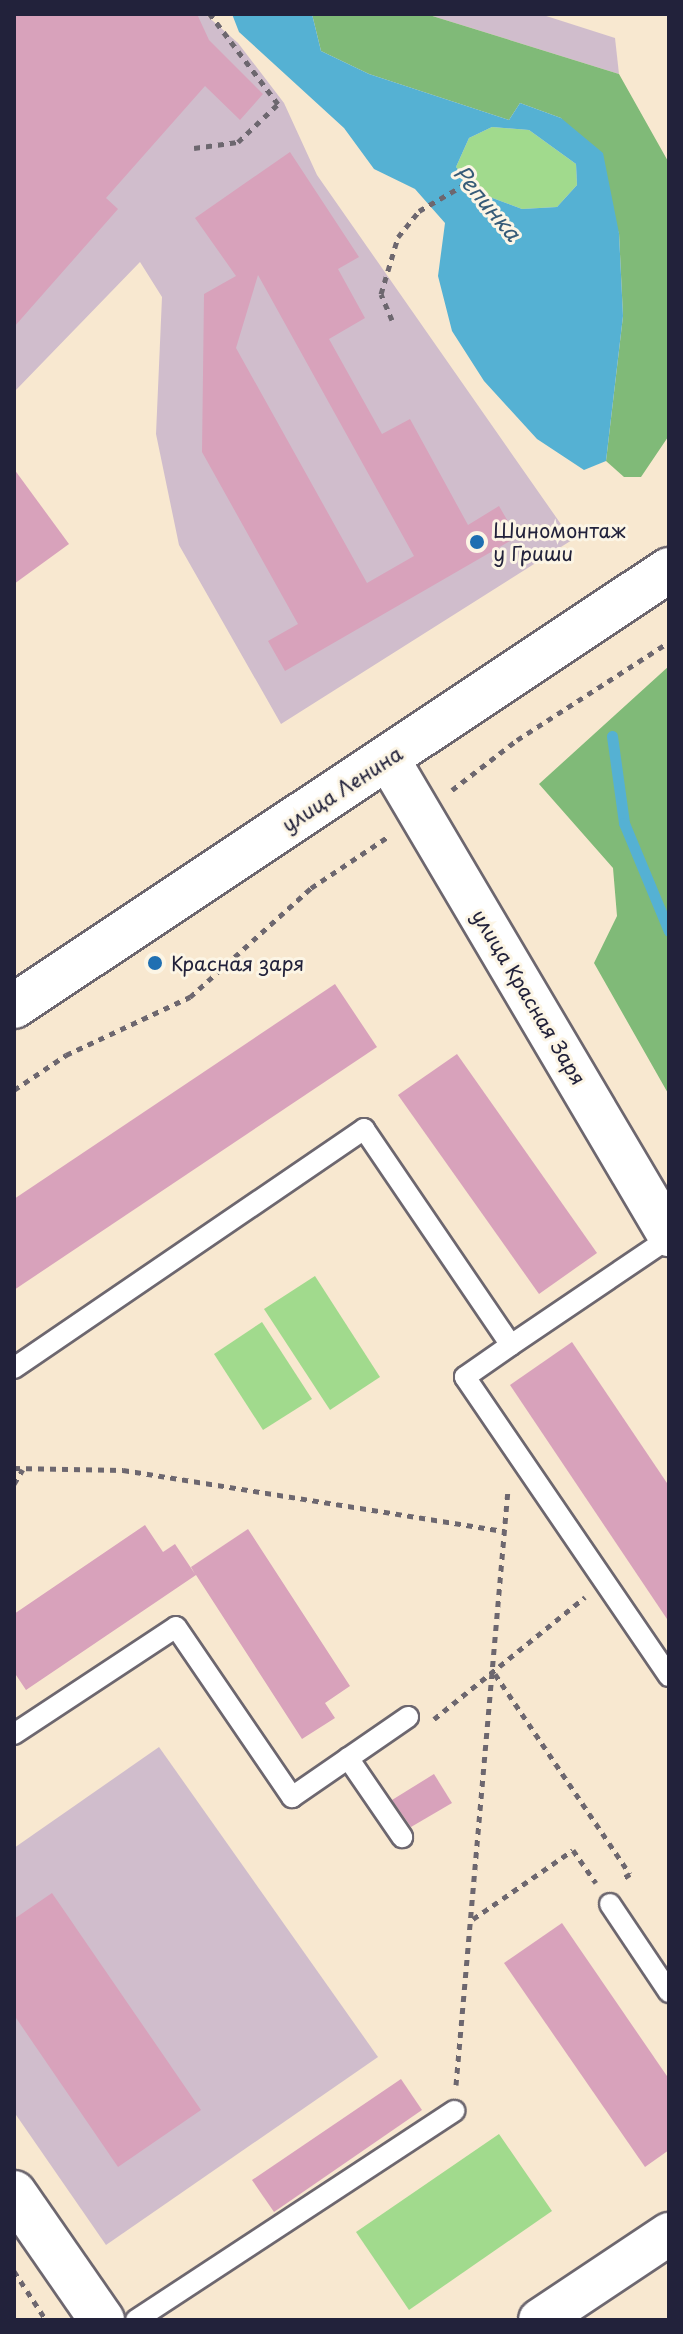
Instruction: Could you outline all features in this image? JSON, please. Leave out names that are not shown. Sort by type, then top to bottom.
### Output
[{"type":"main road","name":"улица Ленина","points":[[14,1006],[669,570]]},
{"type":"main road","points":[[14,2193],[102,2320]]},
{"type":"street","name":"улица Красная Заря","points":[[388,759],[669,1236]]},
{"type":"street","points":[[540,2320],[669,2234]]},
{"type":"lane","points":[[14,1368],[364,1129],[511,1345]]},
{"type":"lane","points":[[669,1236],[465,1377],[669,1676]]},
{"type":"lane","points":[[14,1734],[176,1627],[292,1797],[408,1717]]},
{"type":"lane","points":[[348,1758],[402,1837]]},
{"type":"lane","points":[[606,1898],[669,1992]]},
{"type":"lane","points":[[136,2320],[454,2111]]},
{"type":"path","points":[[194,148],[238,142],[278,104],[210,14]]},
{"type":"path","points":[[392,320],[381,294],[398,237],[428,204],[469,182]]},
{"type":"path","points":[[14,1090],[66,1055],[190,997],[311,888],[421,814],[517,740],[669,642]]},
{"type":"path","points":[[454,2111],[495,1673],[511,1444]]},
{"type":"path","points":[[14,1468],[123,1470],[505,1531]]},
{"type":"path","points":[[14,1484],[23,1469]]},
{"type":"path","points":[[408,1717],[426,1725],[495,1673],[604,1581]]},
{"type":"path","points":[[472,1919],[573,1850],[606,1898],[630,1874],[495,1673]]},
{"type":"path","points":[[14,2271],[46,2320]]},
{"type":"shaded area","points":[[14,14],[205,14],[238,43],[284,103],[317,175],[572,540],[281,724],[179,545],[156,434],[162,297],[140,262],[14,392]]},
{"type":"shaded area","points":[[426,14],[540,14],[615,38],[619,74]]},
{"type":"shaded area","points":[[159,1747],[378,2057],[106,2245],[14,2112],[14,1848]]},
{"type":"green space","points":[[312,14],[426,14],[619,74],[669,163],[668,437],[641,477],[624,477],[606,461],[623,316],[619,233],[561,118],[520,103],[509,120],[369,74],[321,51]]},
{"type":"green space","points":[[492,127],[529,130],[576,164],[577,185],[557,207],[522,209],[479,193],[456,167],[469,138]]},
{"type":"green space","points":[[669,666],[669,1095],[594,963],[617,916],[613,868],[539,784]]},
{"type":"green space","points":[[315,1276],[380,1377],[330,1410],[264,1309]]},
{"type":"green space","points":[[262,1322],[312,1399],[263,1430],[214,1354]]},
{"type":"green space","points":[[499,2134],[552,2211],[409,2310],[356,2232]]},
{"type":"water","points":[[232,14],[312,14],[321,51],[369,74],[509,120],[520,103],[561,118],[603,153],[619,233],[623,316],[606,461],[584,470],[537,439],[484,381],[452,331],[438,276],[445,223],[415,189],[374,169],[344,128],[239,32]],"holes":[[[492,127],[529,130],[576,164],[577,185],[557,207],[522,209],[479,193],[456,167],[469,138]]]},
{"type":"building","points":[[14,14],[197,14],[209,40],[263,94],[240,120],[205,86],[106,198],[118,209],[14,327]]},
{"type":"building","points":[[290,152],[359,257],[338,269],[365,318],[329,339],[382,434],[410,419],[468,525],[499,506],[517,537],[285,671],[268,641],[298,624],[202,452],[204,294],[236,276],[195,218]],"holes":[[[258,275],[414,556],[367,583],[236,348]]]},
{"type":"building","points":[[14,469],[69,544],[14,584]]},
{"type":"building","points":[[335,984],[377,1047],[14,1290],[14,1199]]},
{"type":"building","points":[[457,1054],[597,1253],[539,1294],[398,1095]]},
{"type":"building","points":[[572,1342],[669,1486],[669,1622],[510,1385]]},
{"type":"building","points":[[145,1525],[163,1552],[175,1544],[195,1574],[191,1567],[248,1529],[350,1686],[325,1703],[335,1718],[302,1739],[196,1575],[26,1690],[14,1672],[14,1614]]},
{"type":"building","points":[[434,1774],[452,1803],[411,1827],[392,1800]]},
{"type":"building","points":[[52,1893],[201,2110],[118,2167],[14,2015],[14,1919]]},
{"type":"building","points":[[562,1923],[669,2079],[669,2150],[645,2167],[504,1963]]},
{"type":"building","points":[[401,2079],[422,2110],[274,2212],[252,2180]]},
{"type":"waterway","name":"Репинка","points":[[612,736],[624,823],[669,931]]},
{"type":"place","name":"Шиномонтаж у Гриши","points":[[477,542]]},
{"type":"place","name":"Красная заря","points":[[155,963]]}]
